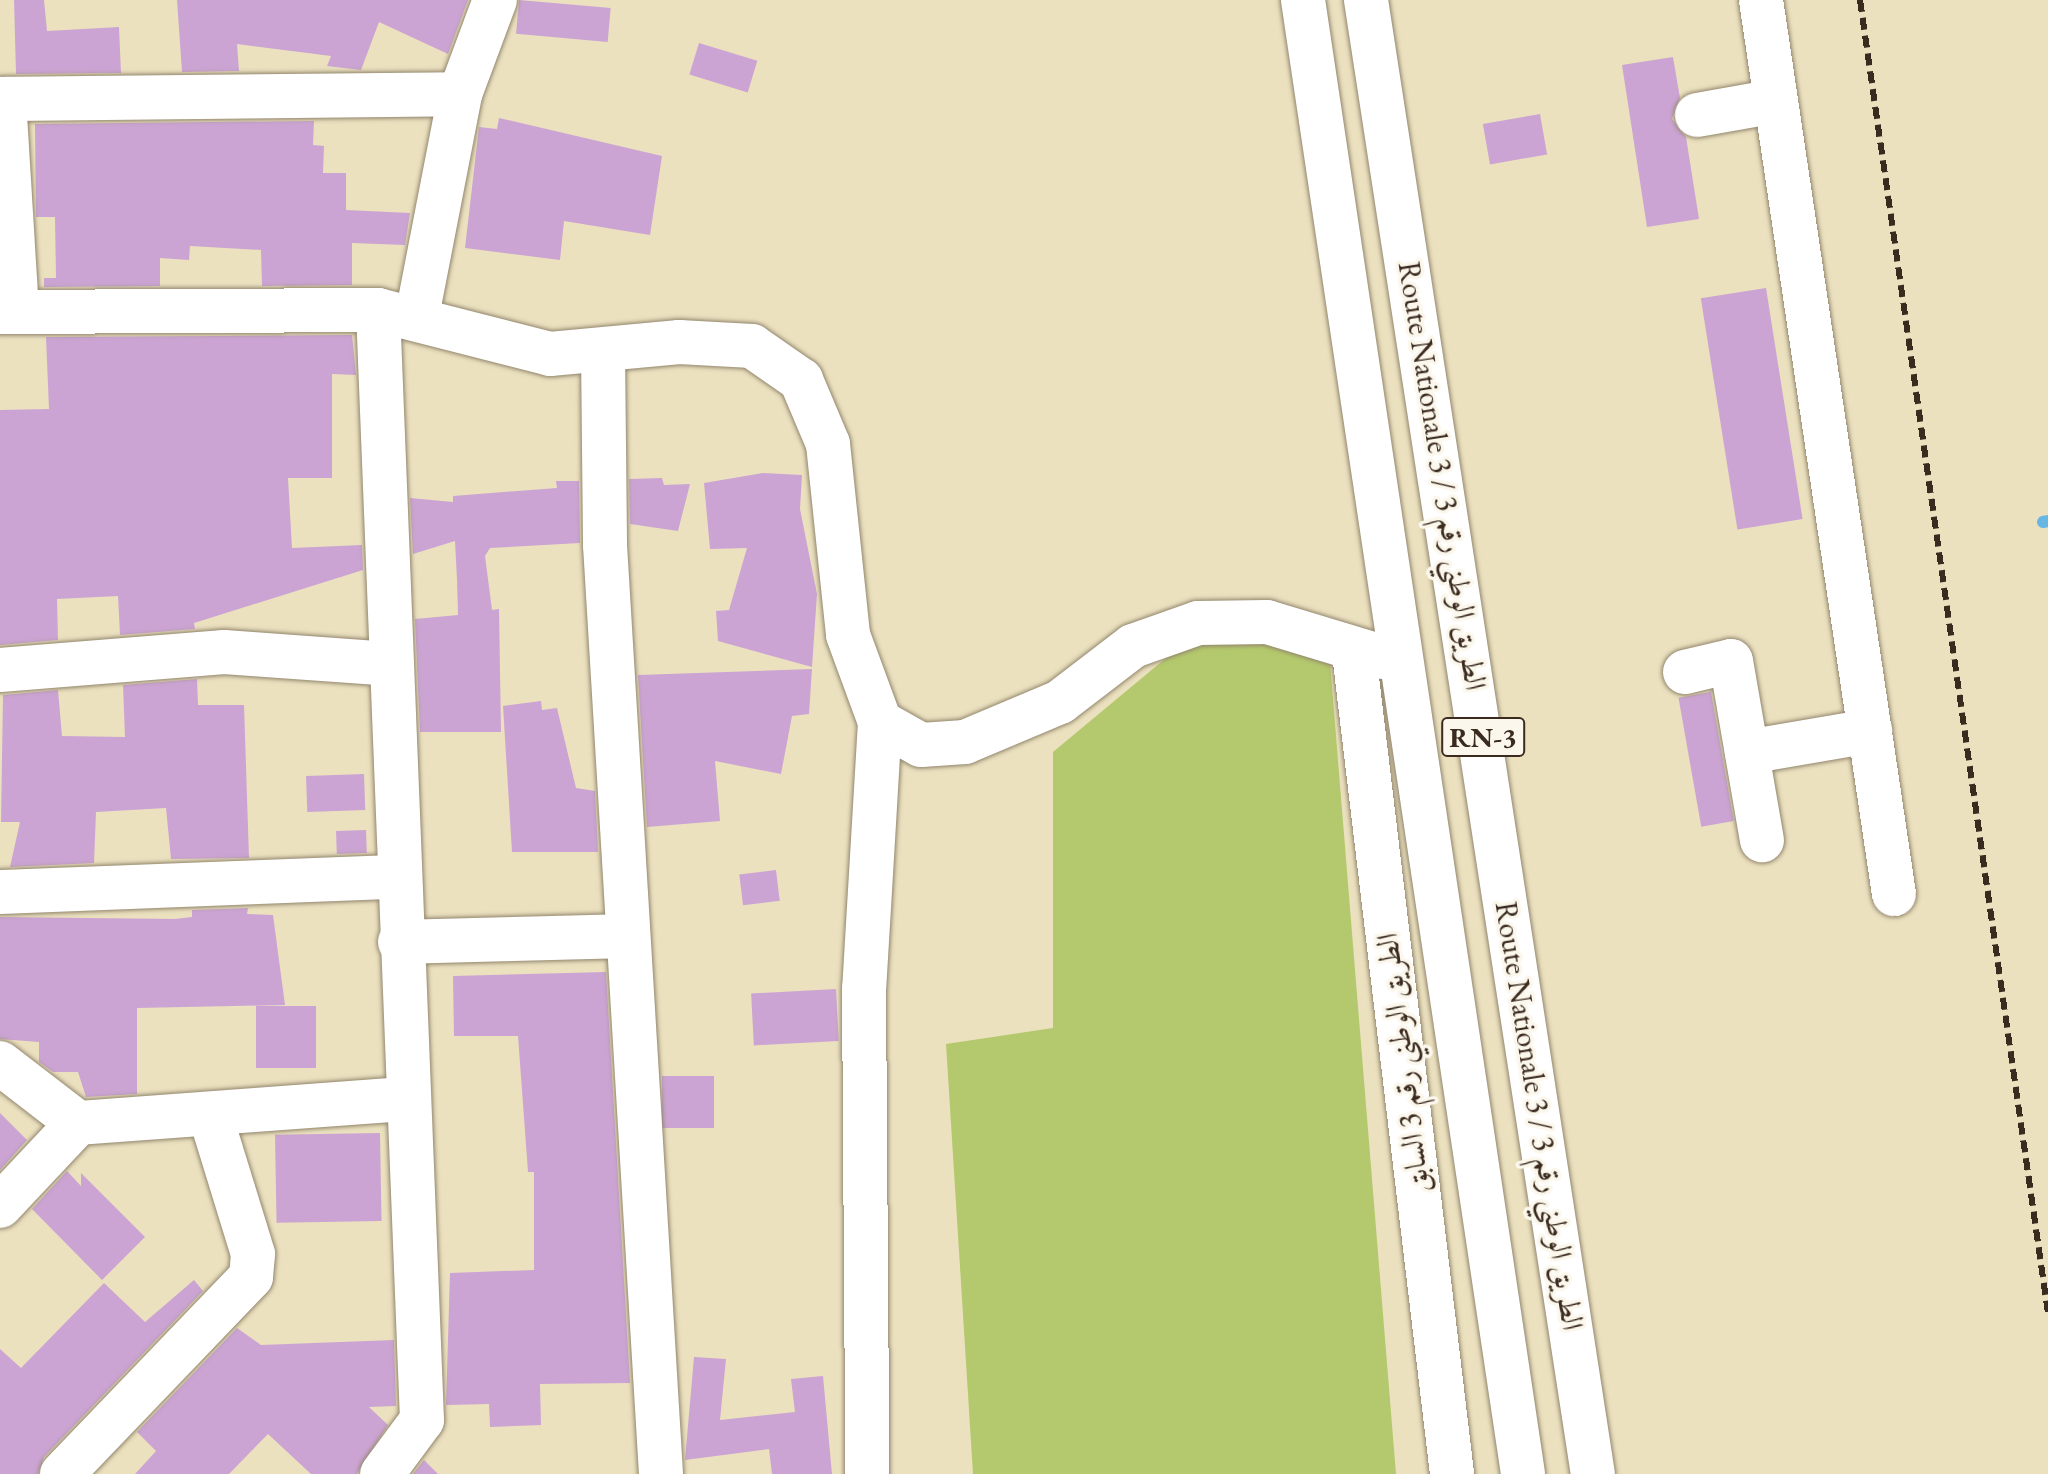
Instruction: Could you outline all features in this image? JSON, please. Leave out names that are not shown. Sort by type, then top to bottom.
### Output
[{"type":"main road","points":[[382,1474],[422,1420],[406,1099],[390,664],[398,313],[460,94],[495,0]]},
{"type":"main road","name":"RN-3","points":[[1303,0],[1523,1474]]},
{"type":"main road","name":"Route Nationale 3 / الطريق الوطني رقم 3","points":[[1366,0],[1593,1474]]},
{"type":"main road","points":[[1761,0],[1894,894]]},
{"type":"main road","points":[[460,94],[2,99],[8,310],[398,313],[550,354],[679,342],[752,346],[801,380],[828,444],[848,635],[880,722],[864,988],[867,1474]]},
{"type":"main road","points":[[1697,115],[1776,101]]},
{"type":"main road","points":[[603,351],[605,545],[626,936],[661,1474]]},
{"type":"main road","points":[[880,722],[921,745],[965,742],[1060,702],[1133,646],[1198,623],[1267,622],[1354,653],[1400,660]]},
{"type":"main road","points":[[0,670],[224,652],[390,664]]},
{"type":"main road","name":"الطريق الوطني رقم 3 السابق","points":[[1354,653],[1452,1474]]},
{"type":"main road","points":[[1685,672],[1731,661],[1762,840]]},
{"type":"main road","points":[[1747,752],[1870,731]]},
{"type":"main road","points":[[0,892],[398,877]]},
{"type":"main road","points":[[1436,898],[1505,891]]},
{"type":"main road","points":[[400,942],[626,936]]},
{"type":"main road","points":[[0,1063],[78,1123],[406,1099]]},
{"type":"main road","points":[[62,1474],[251,1277],[253,1254],[210,1114]]},
{"type":"main road","points":[[0,1206],[78,1123]]},
{"type":"green space","points":[[1260,632],[1330,662],[1396,1474],[973,1474],[946,1044],[1053,1028],[1053,752],[1178,648]]},
{"type":"building","points":[[14,0],[44,0],[47,31],[119,27],[121,73],[16,74]]},
{"type":"building","points":[[177,0],[468,0],[448,54],[379,22],[361,70],[327,66],[331,56],[237,44],[239,71],[182,72]]},
{"type":"building","points":[[519,0],[611,8],[608,42],[516,34]]},
{"type":"building","points":[[699,43],[757,61],[748,92],[689,75]]},
{"type":"building","points":[[1673,57],[1680,98],[1672,119],[1686,137],[1699,219],[1647,227],[1622,65]]},
{"type":"building","points":[[1540,114],[1547,154],[1490,164],[1483,124]]},
{"type":"building","points":[[499,118],[662,156],[650,235],[564,221],[560,260],[465,248],[479,127],[497,129]]},
{"type":"building","points":[[314,121],[313,145],[324,146],[323,173],[346,173],[346,210],[410,213],[405,245],[352,243],[352,285],[262,286],[261,250],[190,246],[189,260],[160,258],[160,286],[44,287],[44,278],[56,278],[55,217],[36,217],[35,124]]},
{"type":"building","points":[[1766,288],[1803,519],[1737,529],[1701,298]]},
{"type":"building","points":[[352,335],[356,375],[332,374],[332,478],[288,478],[292,548],[362,545],[363,570],[194,623],[195,629],[120,635],[118,596],[57,599],[58,640],[0,645],[0,410],[49,409],[46,337]]},
{"type":"building","points":[[763,473],[802,475],[800,509],[817,594],[812,667],[718,641],[716,611],[729,610],[747,548],[710,549],[704,483]]},
{"type":"building","points":[[662,478],[664,485],[690,484],[678,531],[630,524],[629,479]]},
{"type":"building","points":[[556,481],[579,481],[580,543],[490,548],[485,556],[492,610],[499,609],[501,732],[420,732],[415,619],[458,615],[457,580],[455,541],[413,554],[410,498],[453,502],[453,496],[557,488]]},
{"type":"building","points":[[812,669],[809,714],[792,716],[781,774],[715,761],[720,821],[647,827],[638,675]]},
{"type":"building","points":[[197,679],[198,705],[244,705],[249,858],[171,859],[166,808],[96,812],[94,863],[10,867],[20,822],[1,822],[3,695],[58,690],[62,736],[125,737],[123,685]]},
{"type":"building","points":[[1711,692],[1734,821],[1701,827],[1679,698]]},
{"type":"building","points":[[541,701],[542,710],[557,708],[576,788],[595,791],[598,852],[512,852],[503,706]]},
{"type":"building","points":[[364,774],[365,810],[307,812],[306,776]]},
{"type":"building","points":[[366,830],[367,853],[337,854],[336,831]]},
{"type":"building","points":[[776,870],[780,901],[743,905],[739,875]]},
{"type":"building","points":[[248,908],[247,914],[273,915],[285,1005],[137,1008],[137,1094],[86,1097],[78,1072],[53,1072],[39,1062],[39,1042],[0,1039],[0,917],[175,919],[192,917],[192,910]]},
{"type":"building","points":[[606,972],[630,1383],[540,1384],[541,1425],[490,1427],[489,1404],[446,1405],[450,1273],[534,1270],[534,1172],[528,1172],[518,1036],[454,1036],[453,976]]},
{"type":"building","points":[[836,989],[839,1041],[754,1045],[751,993]]},
{"type":"building","points":[[256,1006],[316,1006],[316,1068],[256,1068]]},
{"type":"building","points":[[662,1076],[714,1076],[714,1128],[662,1128]]},
{"type":"building","points":[[0,1113],[27,1140],[0,1170]]},
{"type":"building","points":[[380,1133],[382,1221],[277,1223],[275,1135]]},
{"type":"building","points":[[67,1171],[81,1186],[81,1173],[145,1237],[102,1280],[32,1209]]},
{"type":"building","points":[[194,1280],[203,1291],[44,1457],[38,1474],[0,1474],[0,1349],[21,1368],[104,1283],[145,1322]]},
{"type":"building","points":[[237,1328],[261,1345],[394,1340],[396,1406],[369,1407],[388,1425],[357,1474],[311,1474],[268,1434],[229,1474],[135,1474],[156,1451],[137,1432]]},
{"type":"building","points":[[694,1357],[726,1359],[720,1420],[795,1412],[791,1379],[823,1376],[832,1474],[772,1474],[769,1449],[685,1460]]},
{"type":"building","points":[[424,1460],[438,1474],[413,1474]]},
{"type":"waterway","points":[[2043,522],[2048,521]]},
{"type":"railway","points":[[1860,0],[2048,1312]]}]
